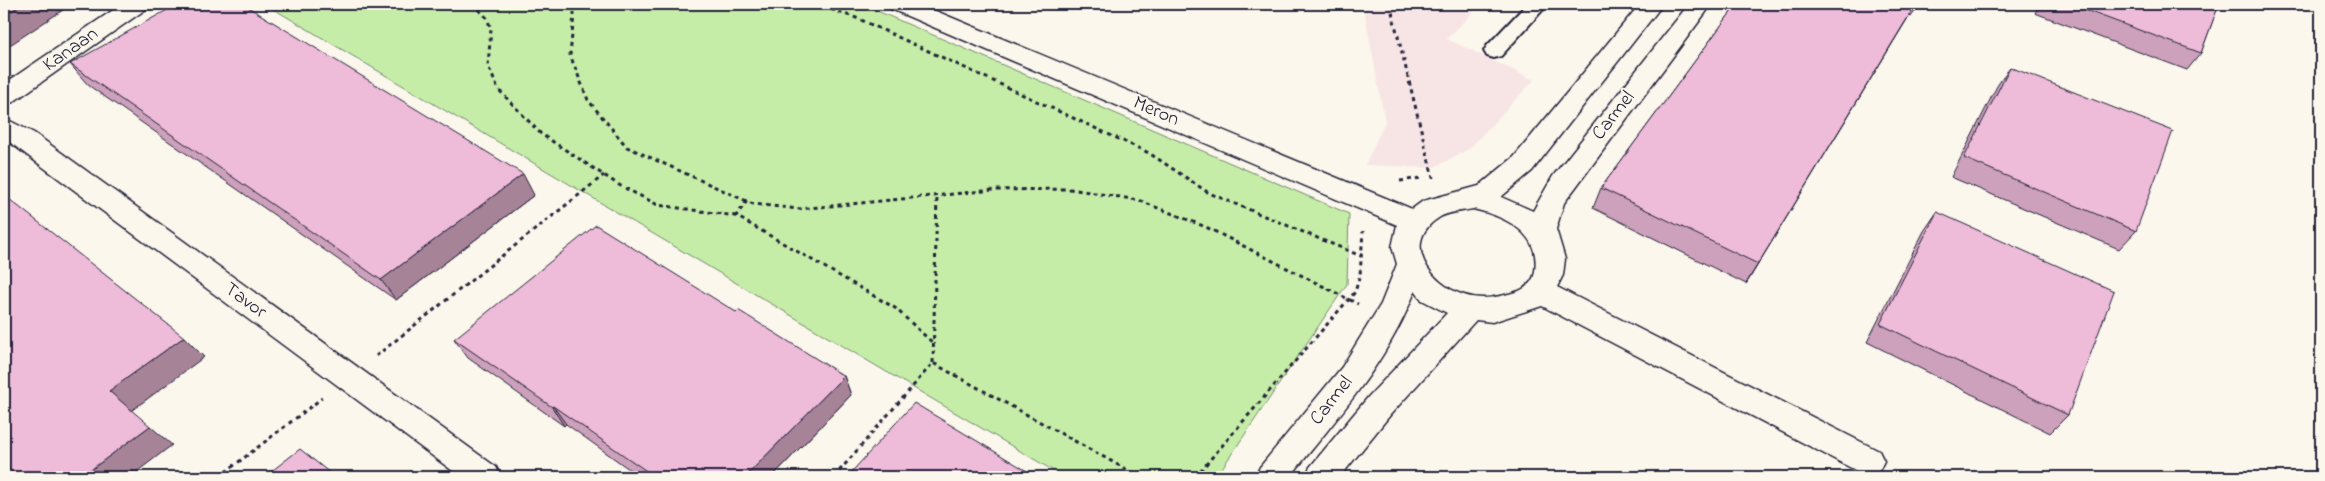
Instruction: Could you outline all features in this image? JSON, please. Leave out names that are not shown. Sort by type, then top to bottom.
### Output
[{"type":"street","name":"Kanaan","points":[[4,96],[138,4]]},
{"type":"street","name":"Meron","points":[[899,4],[1414,221]]},
{"type":"street","name":"Carmel","points":[[1452,202],[1487,194],[1523,164],[1652,4]]},
{"type":"street","name":"Carmel","points":[[1542,236],[1541,224],[1549,205],[1562,183],[1701,4]]},
{"type":"street","name":"Tavor","points":[[4,127],[25,139],[485,477]]},
{"type":"street","points":[[1452,202],[1492,202],[1505,207],[1529,222],[1542,236],[1550,252],[1551,268],[1546,284],[1534,298],[1515,307],[1492,311],[1468,309],[1435,295],[1422,284],[1410,266],[1405,252],[1407,236],[1414,221],[1425,211],[1452,202]]},
{"type":"street","name":"Carmel","points":[[1271,477],[1353,376],[1388,320],[1410,266]]},
{"type":"street","points":[[1539,291],[1868,461]]},
{"type":"street","name":"Carmel","points":[[1321,477],[1380,405],[1468,309]]},
{"type":"lane","points":[[1494,51],[1538,4]]},
{"type":"path","points":[[473,4],[488,18],[491,29],[488,66],[498,89],[541,134],[619,185],[658,205],[736,216],[895,308],[934,344]]},
{"type":"path","points":[[575,4],[570,54],[588,100],[627,146],[747,201],[798,210],[994,190],[1070,190],[1138,200],[1206,227],[1388,320]]},
{"type":"path","points":[[816,4],[860,19],[1149,153],[1209,193],[1361,256]]},
{"type":"path","points":[[1390,4],[1452,202]]},
{"type":"path","points":[[220,477],[604,175]]},
{"type":"path","points":[[834,477],[933,363],[937,196]]},
{"type":"path","points":[[736,216],[747,201]]},
{"type":"path","points":[[933,363],[1140,477]]},
{"type":"shaded area","points":[[1363,4],[1481,4],[1447,39],[1534,80],[1469,149],[1433,168],[1365,165],[1385,122]]},
{"type":"green space","points":[[265,4],[861,4],[1349,214],[1347,284],[1216,477],[1064,477]]},
{"type":"building","points":[[4,4],[22,4],[4,16]]},
{"type":"building","points":[[178,4],[243,4],[523,174],[381,280],[70,64]]},
{"type":"building","points":[[1737,4],[1916,4],[1758,264],[1601,188]]},
{"type":"building","points":[[2069,4],[2219,4],[2201,53]]},
{"type":"building","points":[[2010,67],[2173,131],[2136,231],[1964,158]]},
{"type":"building","points":[[4,195],[184,337],[109,391],[150,426],[81,477],[18,477],[4,464]]},
{"type":"building","points":[[1937,212],[2114,291],[2068,415],[1880,324]]},
{"type":"building","points":[[596,225],[736,312],[738,310],[844,376],[745,477],[655,477],[454,339]]},
{"type":"building","points":[[914,403],[1037,477],[847,477]]},
{"type":"building","points":[[300,449],[335,477],[264,477]]}]
